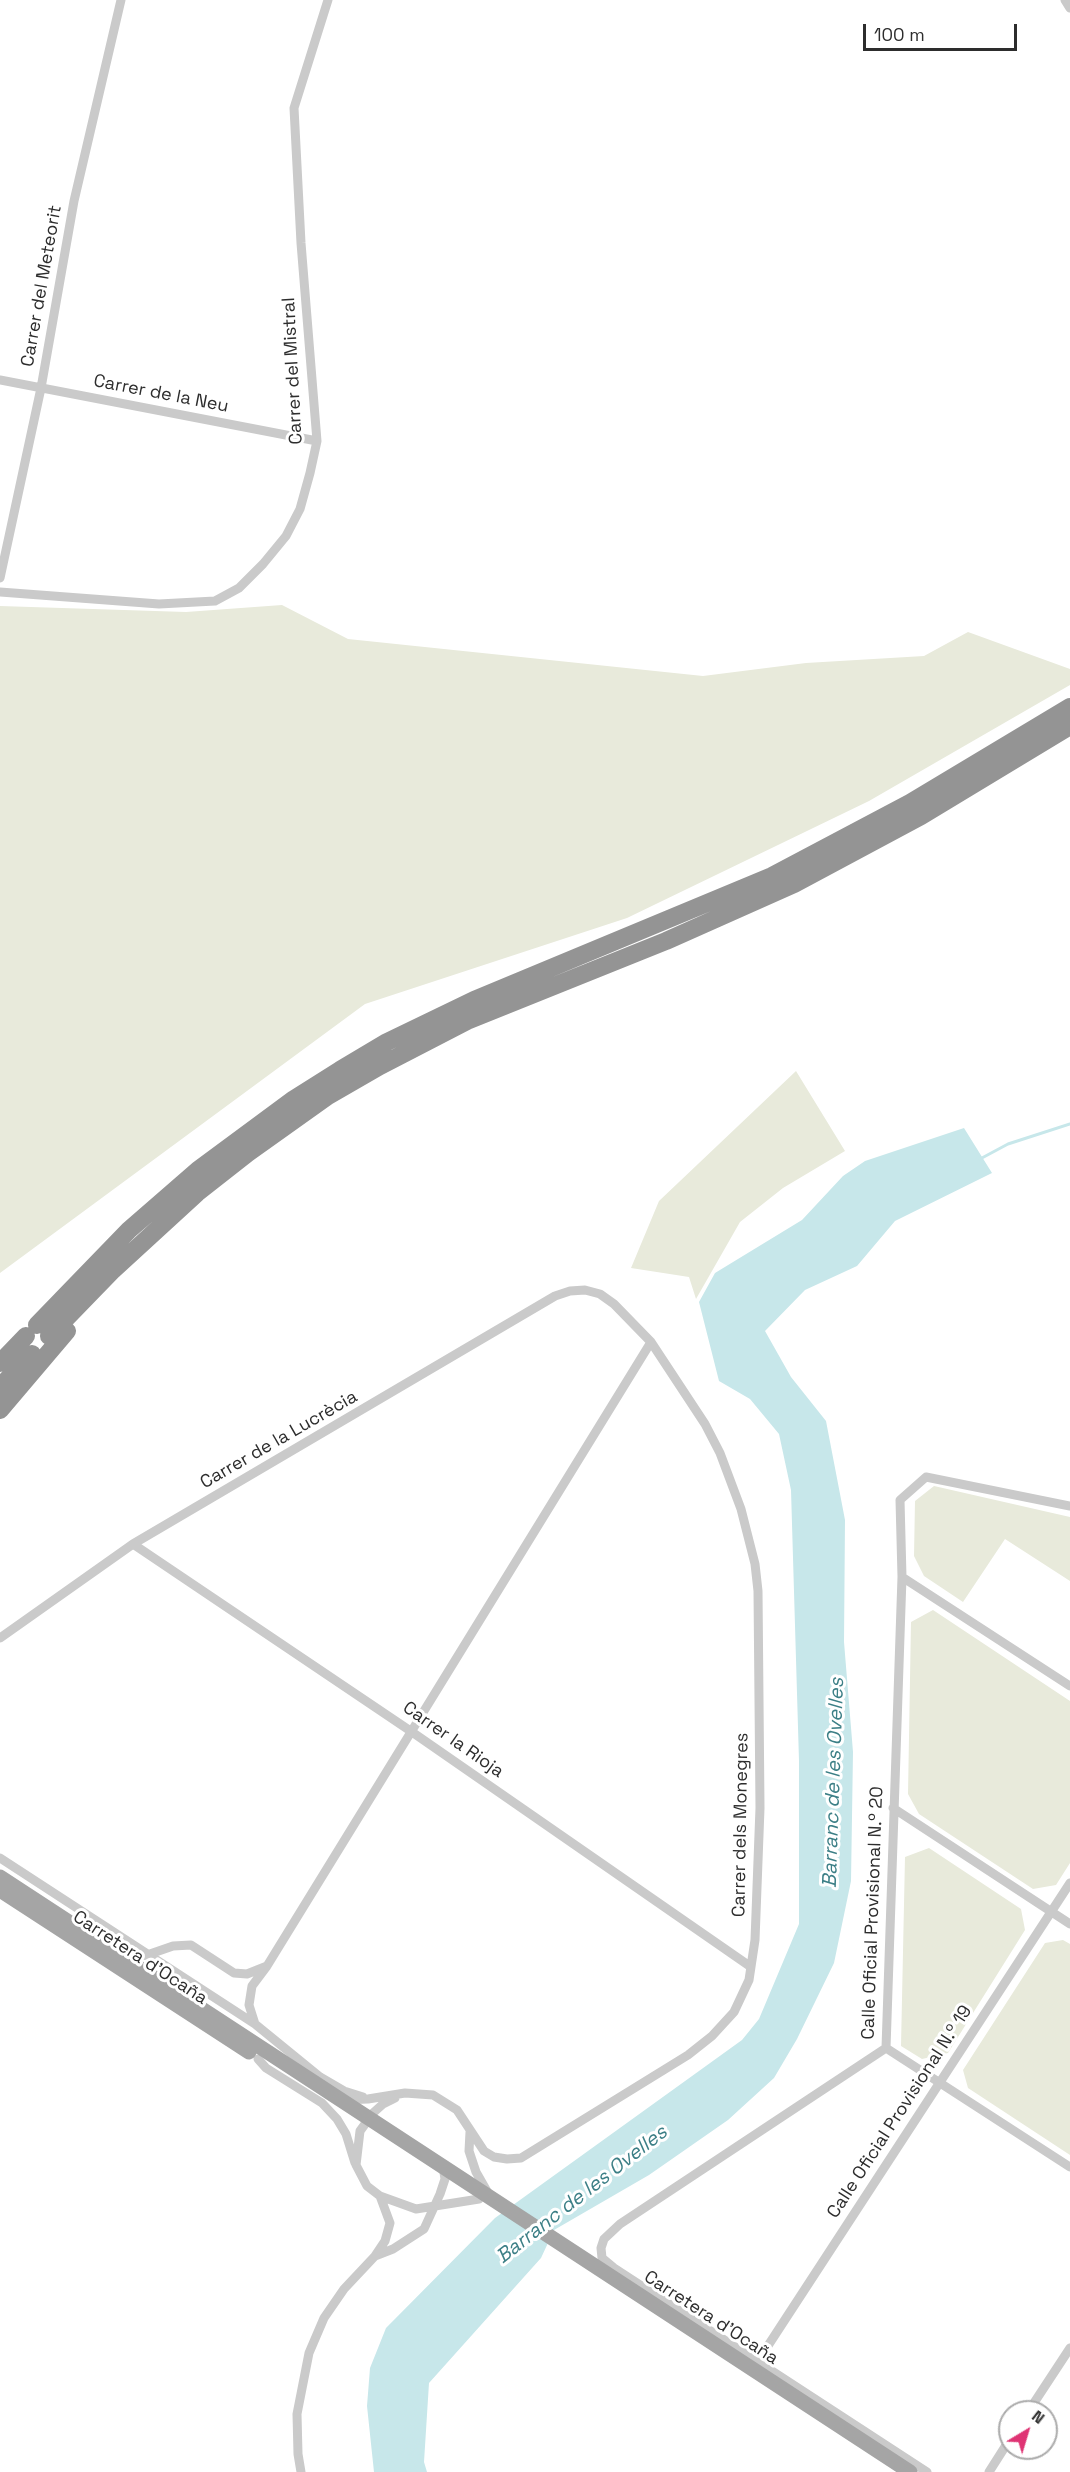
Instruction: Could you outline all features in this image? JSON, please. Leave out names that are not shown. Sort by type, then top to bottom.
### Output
[{"type":"highway","points":[[0,1387],[39,1334],[129,1230],[198,1170],[294,1099],[387,1042],[474,1000],[772,876],[910,803],[1070,707]]},
{"type":"highway","points":[[0,1363],[39,1334],[154,1230],[248,1153],[328,1096],[467,1021],[666,941],[794,884],[921,816],[1070,726]]},
{"type":"highway","points":[[0,1410],[44,1356],[119,1276],[248,1153]]},
{"type":"main road","name":"Carretera d'Ocaña","points":[[0,1877],[322,2083],[366,2121]]},
{"type":"main road","name":"Carretera d'Ocaña","points":[[0,1890],[258,2059],[270,2063],[366,2121],[909,2472]]},
{"type":"main road","name":"Carretera d'Ocaña","points":[[556,2245],[898,2472]]},
{"type":"street","name":"Carrer del Meteorit","points":[[0,578],[41,388],[74,201],[121,0]]},
{"type":"street","name":"Carrer del Mistral","points":[[0,592],[159,604],[215,601],[239,588],[286,536],[300,509],[317,441],[301,243],[294,108],[328,0]]},
{"type":"street","points":[[1065,0],[1070,8]]},
{"type":"street","name":"Carrer de la Neu","points":[[0,380],[317,441]]},
{"type":"street","name":"Carrer dels Monegres","points":[[405,2093],[433,2095],[445,2100],[456,2110],[484,2151],[494,2157],[507,2159],[521,2157],[688,2055],[712,2036],[734,2012],[749,1980],[755,1940],[760,1808],[758,1592],[755,1564],[741,1509],[720,1453],[705,1424],[651,1342],[614,1304],[600,1294],[585,1290]]},
{"type":"street","name":"Carrer de la Lucrècia","points":[[0,1638],[133,1544],[555,1296],[570,1291],[585,1290]]},
{"type":"street","points":[[255,2024],[249,2005],[252,1986],[267,1966],[651,1342]]},
{"type":"street","name":"Calle Oficial Provisional N.º 20","points":[[601,2248],[604,2239],[620,2224],[886,2048],[902,1577],[900,1500],[927,1478],[1070,1506]]},
{"type":"street","name":"Carrer la Rioja","points":[[133,1544],[412,1731],[751,1967]]},
{"type":"street","points":[[902,1577],[1070,1686]]},
{"type":"street","points":[[893,1808],[1070,1924]]},
{"type":"street","name":"Carretera d'Ocaña","points":[[2,1861],[255,2024],[322,2083],[368,2099],[405,2093]]},
{"type":"street","name":"Carretera d'Ocaña","points":[[32,1879],[80,1929]]},
{"type":"street","name":"Calle Oficial Provisional N.º 19","points":[[758,2361],[1070,1883]]},
{"type":"street","name":"Carretera d'Ocaña","points":[[124,1958],[147,1955],[173,1946],[191,1945],[234,1973],[247,1974],[267,1966]]},
{"type":"street","points":[[886,2048],[1070,2167]]},
{"type":"street","name":"Carretera d'Ocaña","points":[[258,2059],[266,2068],[322,2103],[337,2119],[346,2134],[356,2165],[368,2186],[380,2196],[416,2209],[446,2203],[485,2200],[469,2151],[470,2132]]},
{"type":"street","points":[[356,2165],[358,2140],[366,2121],[383,2104],[405,2093]]},
{"type":"street","points":[[340,2100],[368,2099]]},
{"type":"street","points":[[375,2256],[393,2249],[424,2229],[435,2207],[444,2172]]},
{"type":"street","points":[[301,2472],[297,2414],[309,2353],[324,2318],[344,2289],[375,2256],[385,2241],[390,2223],[380,2196]]},
{"type":"street","name":"Carretera d'Ocaña","points":[[601,2248],[602,2258],[614,2268],[927,2472]]},
{"type":"street","points":[[1036,2400],[1070,2348]]},
{"type":"street","points":[[988,2472],[998,2457]]},
{"type":"shaded area","points":[[282,605],[348,639],[703,676],[806,663],[924,656],[968,632],[1070,669],[1070,685],[869,801],[627,918],[365,1004],[0,1273],[0,606],[186,612]]},
{"type":"shaded area","points":[[796,1071],[845,1151],[783,1188],[740,1222],[696,1299],[689,1277],[631,1268],[659,1201]]},
{"type":"shaded area","points":[[934,1486],[1070,1517],[1070,1581],[1005,1539],[963,1602],[924,1576],[914,1556],[915,1501]]},
{"type":"shaded area","points":[[933,1610],[1070,1701],[1070,1863],[1056,1885],[1033,1889],[919,1814],[908,1794],[911,1622]]},
{"type":"shaded area","points":[[929,1848],[1021,1909],[1025,1930],[948,2053],[922,2059],[901,2046],[905,1857]]},
{"type":"shaded area","points":[[1063,1940],[1070,1944],[1070,2155],[968,2088],[963,2070],[1045,1943]]},
{"type":"water","points":[[964,1128],[992,1173],[895,1221],[857,1266],[805,1290],[765,1331],[791,1377],[826,1421],[845,1520],[844,1642],[853,1752],[851,1881],[834,1963],[797,2039],[774,2078],[728,2120],[649,2175],[554,2230],[541,2258],[429,2383],[424,2462],[427,2472],[374,2472],[367,2406],[370,2368],[386,2328],[495,2218],[742,2040],[759,2019],[799,1924],[799,1761],[791,1490],[779,1434],[750,1399],[719,1381],[699,1302],[715,1273],[802,1220],[843,1176],[865,1161]]},
{"type":"waterway","name":"Barranc de les Ovelles","points":[[980,1159],[1008,1144],[1070,1124]]}]
